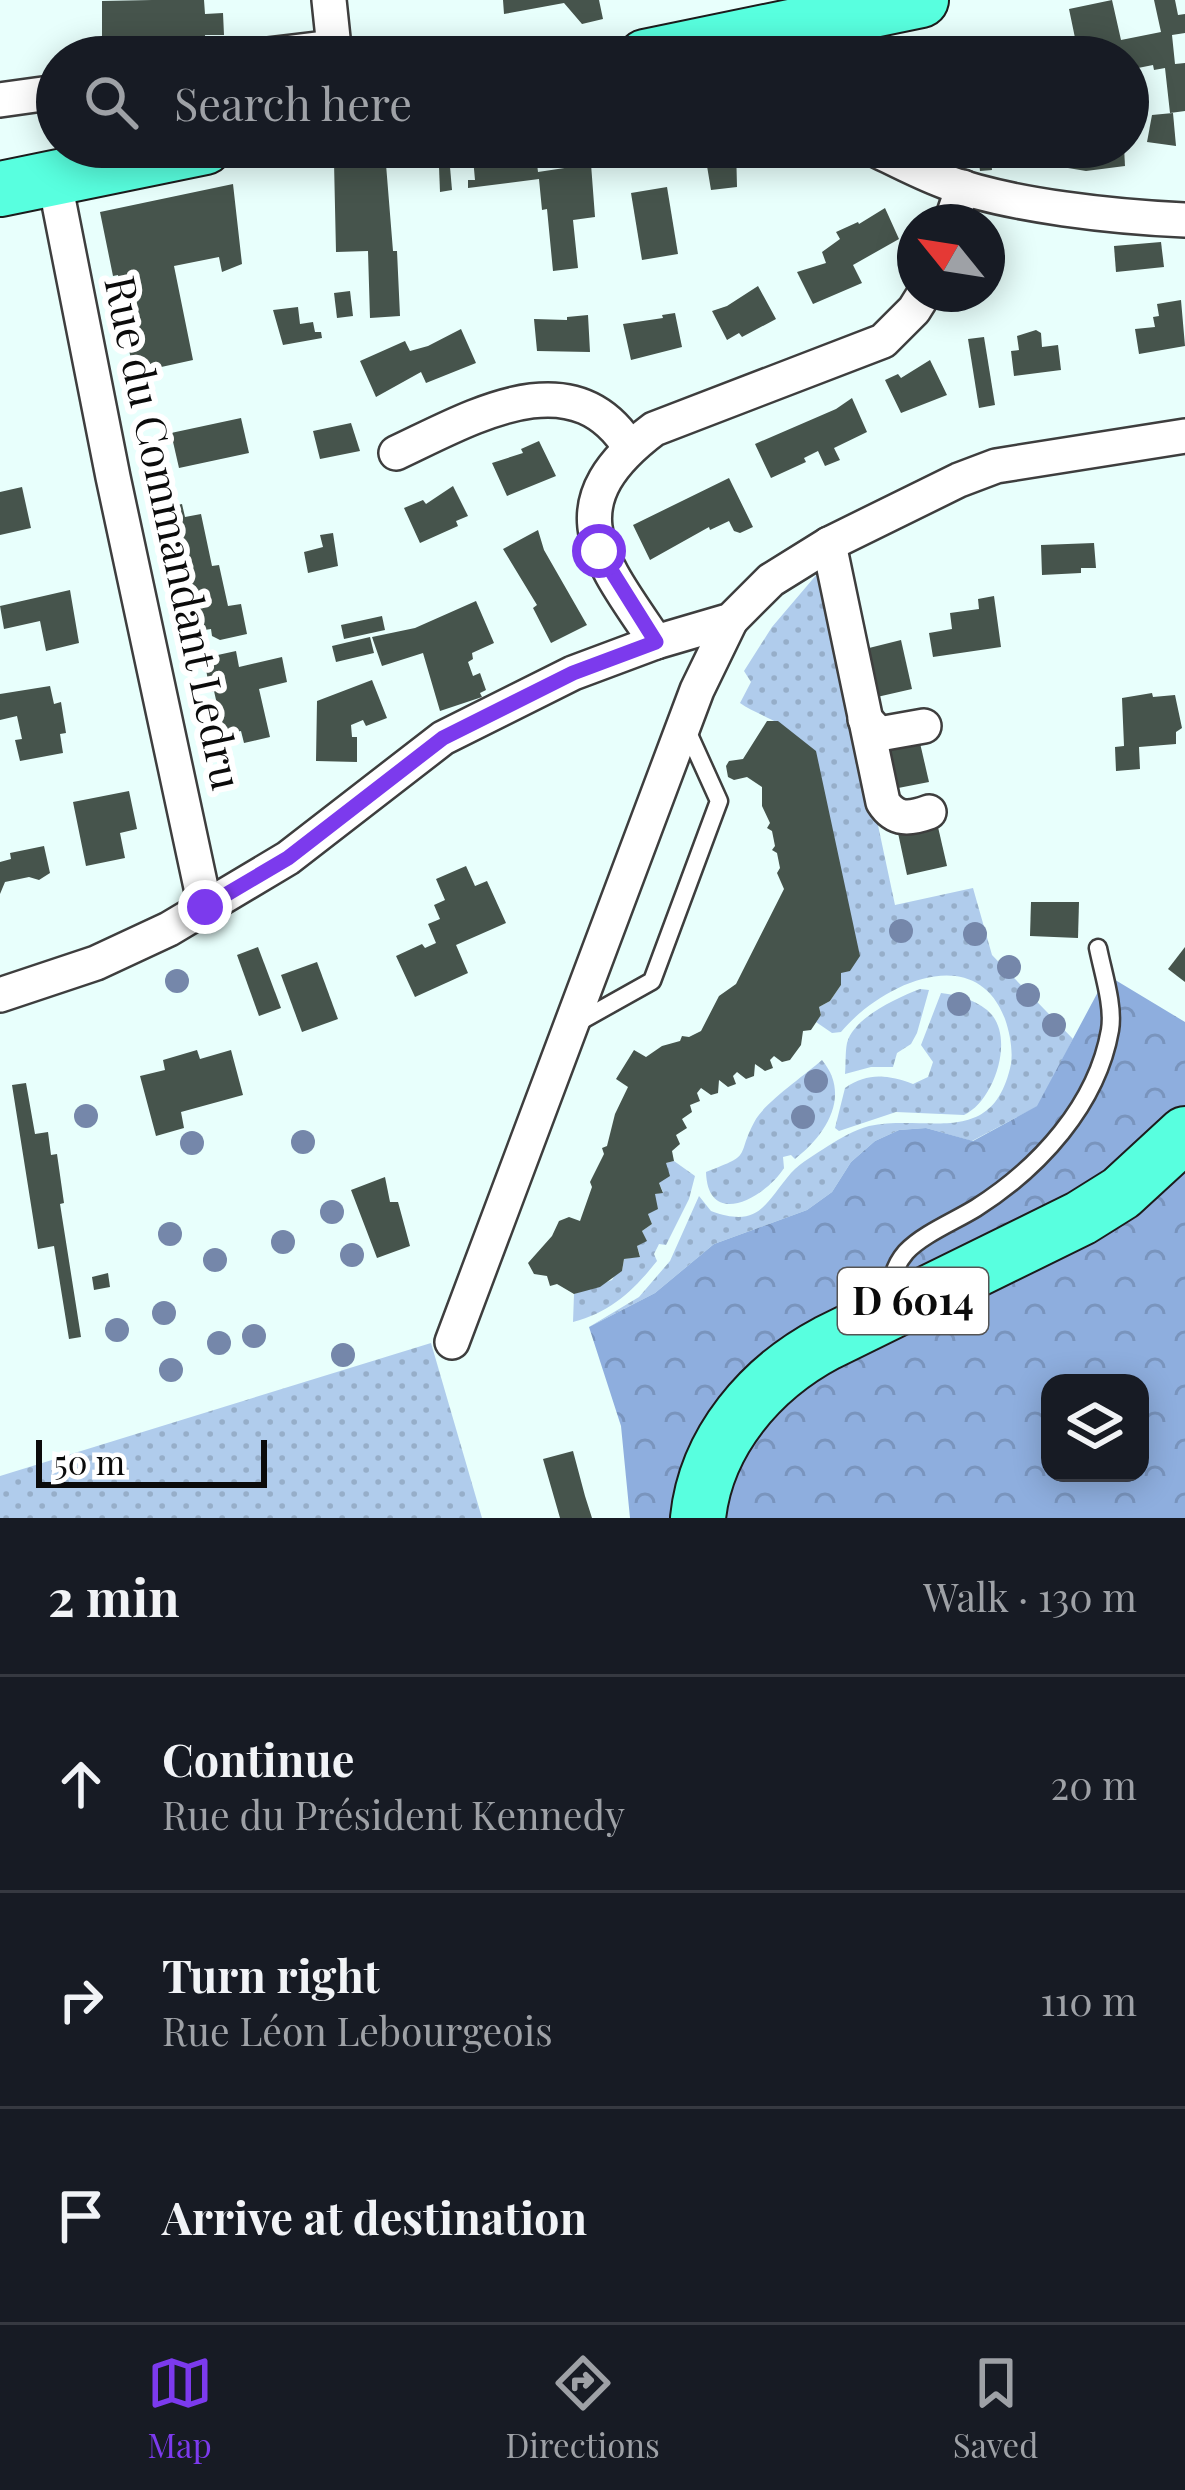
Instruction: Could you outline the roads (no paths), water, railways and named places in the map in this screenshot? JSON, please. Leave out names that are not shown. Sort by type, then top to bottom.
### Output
[{"type":"main road","points":[[775,36],[921,0]]},
{"type":"main road","points":[[0,188],[103,168]]},
{"type":"main road","name":"D 6014","points":[[698,1518],[720,1448],[760,1391],[806,1355],[1081,1218],[1121,1193],[1185,1134]]},
{"type":"street","points":[[329,0],[332,36]]},
{"type":"street","points":[[0,100],[36,95]]},
{"type":"street","points":[[919,168],[963,187],[1124,218],[1185,220]]},
{"type":"street","name":"Rue du Commandant Ledru","points":[[54,178],[205,907]]},
{"type":"street","points":[[957,204],[963,187]]},
{"type":"street","points":[[656,642],[592,532],[601,492],[630,448],[655,429],[883,341],[912,312]]},
{"type":"street","points":[[396,453],[481,414],[554,399],[596,408],[616,425],[630,448]]},
{"type":"street","points":[[452,1342],[684,724],[731,620],[771,580],[829,544],[958,480],[996,466],[1185,436]]},
{"type":"street","points":[[829,544],[883,802],[889,812],[913,818],[929,812]]},
{"type":"street","points":[[0,995],[96,963],[169,929],[288,858],[443,738],[573,673],[731,620]]},
{"type":"street","points":[[865,719],[879,734],[924,727]]},
{"type":"lane","points":[[571,1026],[652,981],[712,821],[719,801],[684,724]]},
{"type":"lane","points":[[896,1310],[890,1289],[907,1251],[989,1199],[1036,1161],[1075,1116],[1101,1063],[1112,1024],[1098,948]]}]
